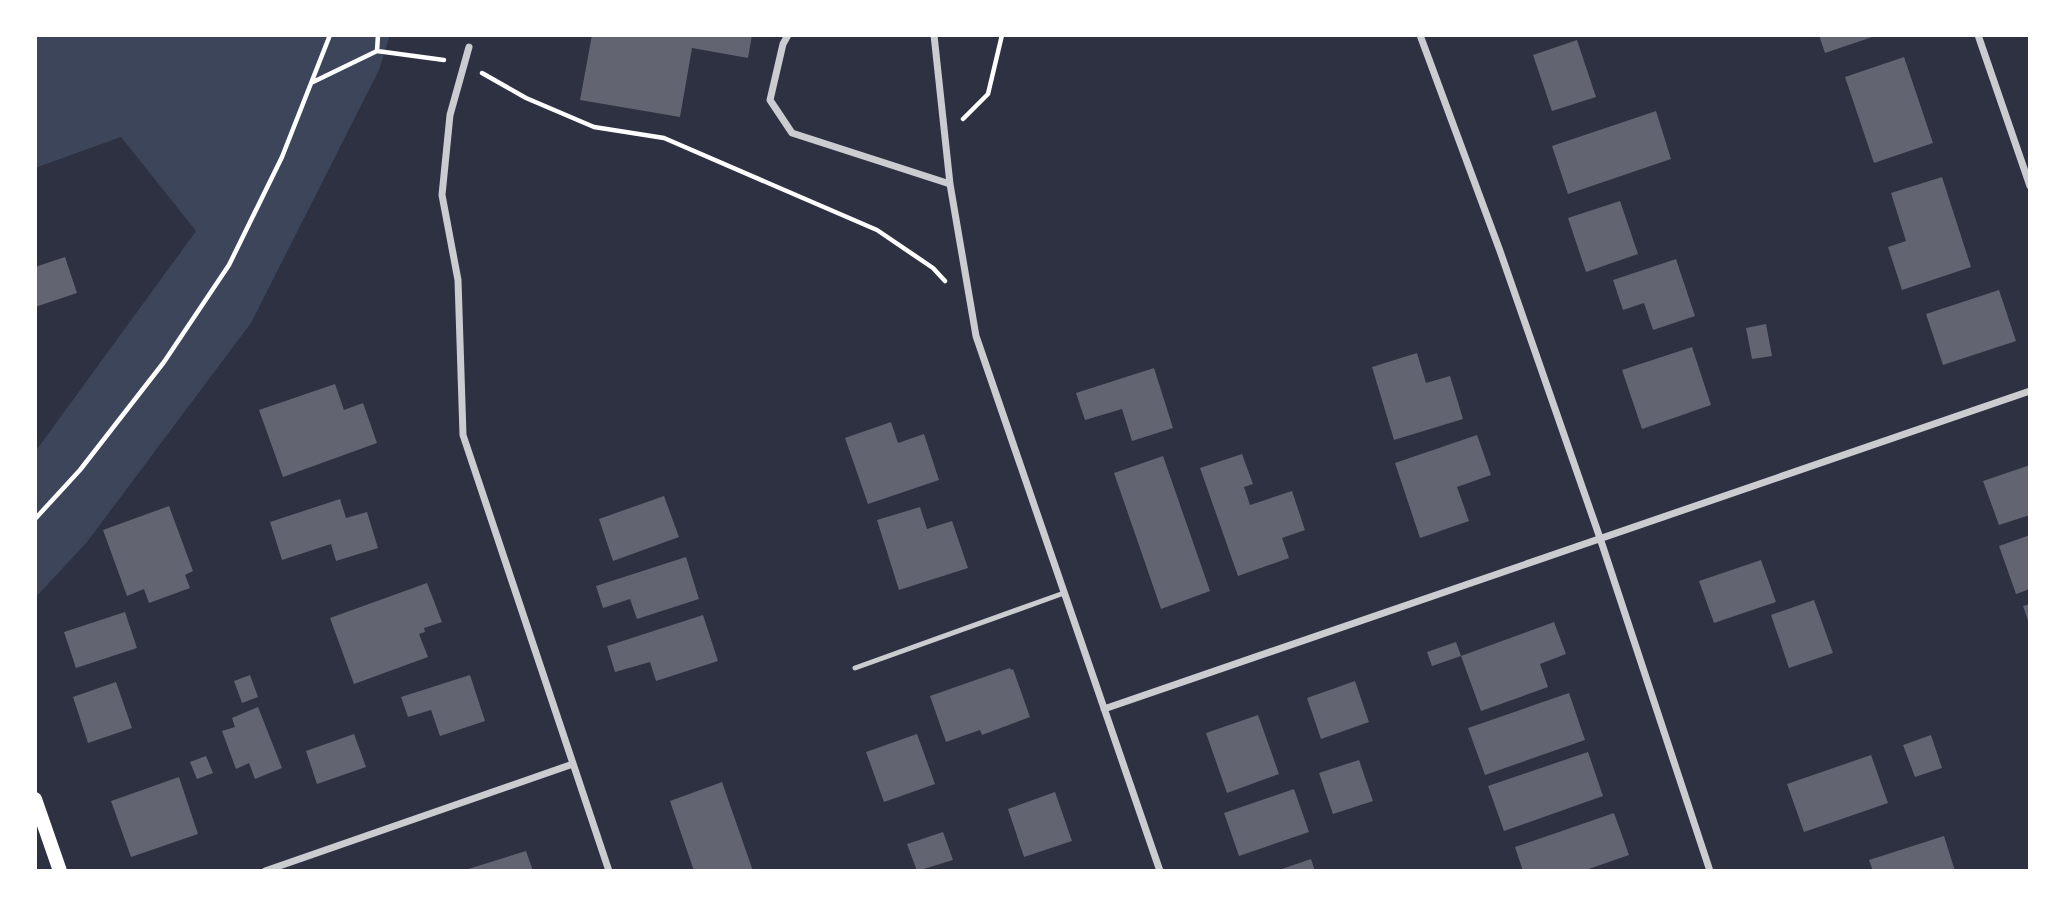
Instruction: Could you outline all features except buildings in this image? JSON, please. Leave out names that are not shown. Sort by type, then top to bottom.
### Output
[{"type":"main road","points":[[35,799],[60,871]]},
{"type":"street","points":[[788,35],[783,44],[770,100],[792,133],[950,184]]},
{"type":"street","points":[[934,35],[950,184],[976,336],[1160,871]]},
{"type":"street","points":[[1420,35],[1500,251],[1600,538],[1710,871]]},
{"type":"street","points":[[1978,35],[2030,186]]},
{"type":"street","points":[[469,47],[450,115],[442,195],[458,281],[463,435],[609,871]]},
{"type":"street","points":[[1104,709],[2030,391]]},
{"type":"street","points":[[265,871],[573,764]]},
{"type":"lane","points":[[855,668],[1064,593]]},
{"type":"path","points":[[35,519],[80,470],[164,362],[229,265],[282,157],[330,35]]},
{"type":"path","points":[[377,51],[378,35]]},
{"type":"path","points":[[945,136],[988,94],[1002,35]]},
{"type":"path","points":[[313,82],[377,51],[465,63],[526,98],[594,127],[664,138],[877,230],[933,268],[971,310]]},
{"type":"shaded area","points":[[35,35],[390,35],[379,70],[251,323],[87,542],[35,598],[35,452],[196,231],[121,137],[35,168]]}]
